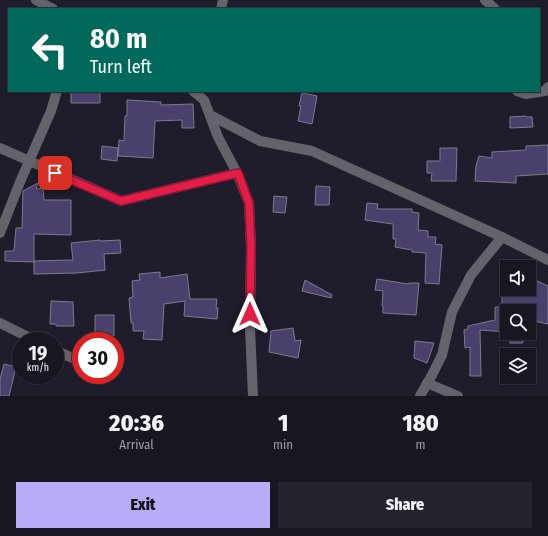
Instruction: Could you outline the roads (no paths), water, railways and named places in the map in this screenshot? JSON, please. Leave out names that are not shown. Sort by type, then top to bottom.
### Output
[{"type":"street","points":[[36,0],[51,8]]},
{"type":"street","points":[[485,0],[494,8]]},
{"type":"street","points":[[540,92],[545,91],[548,87]]},
{"type":"street","points":[[0,234],[51,110],[57,92]]},
{"type":"street","points":[[194,92],[204,100],[218,137],[238,173],[249,203],[251,247],[250,328],[253,396]]},
{"type":"street","points":[[204,100],[209,92]]},
{"type":"street","points":[[521,92],[526,94],[539,92]]},
{"type":"street","points":[[210,115],[260,141],[312,151],[502,237],[548,260]]},
{"type":"street","points":[[0,148],[121,201],[238,173]]},
{"type":"street","points":[[420,396],[442,355],[452,312],[471,275],[502,237]]},
{"type":"street","points":[[0,323],[18,332]]},
{"type":"street","points":[[427,383],[458,396]]}]
